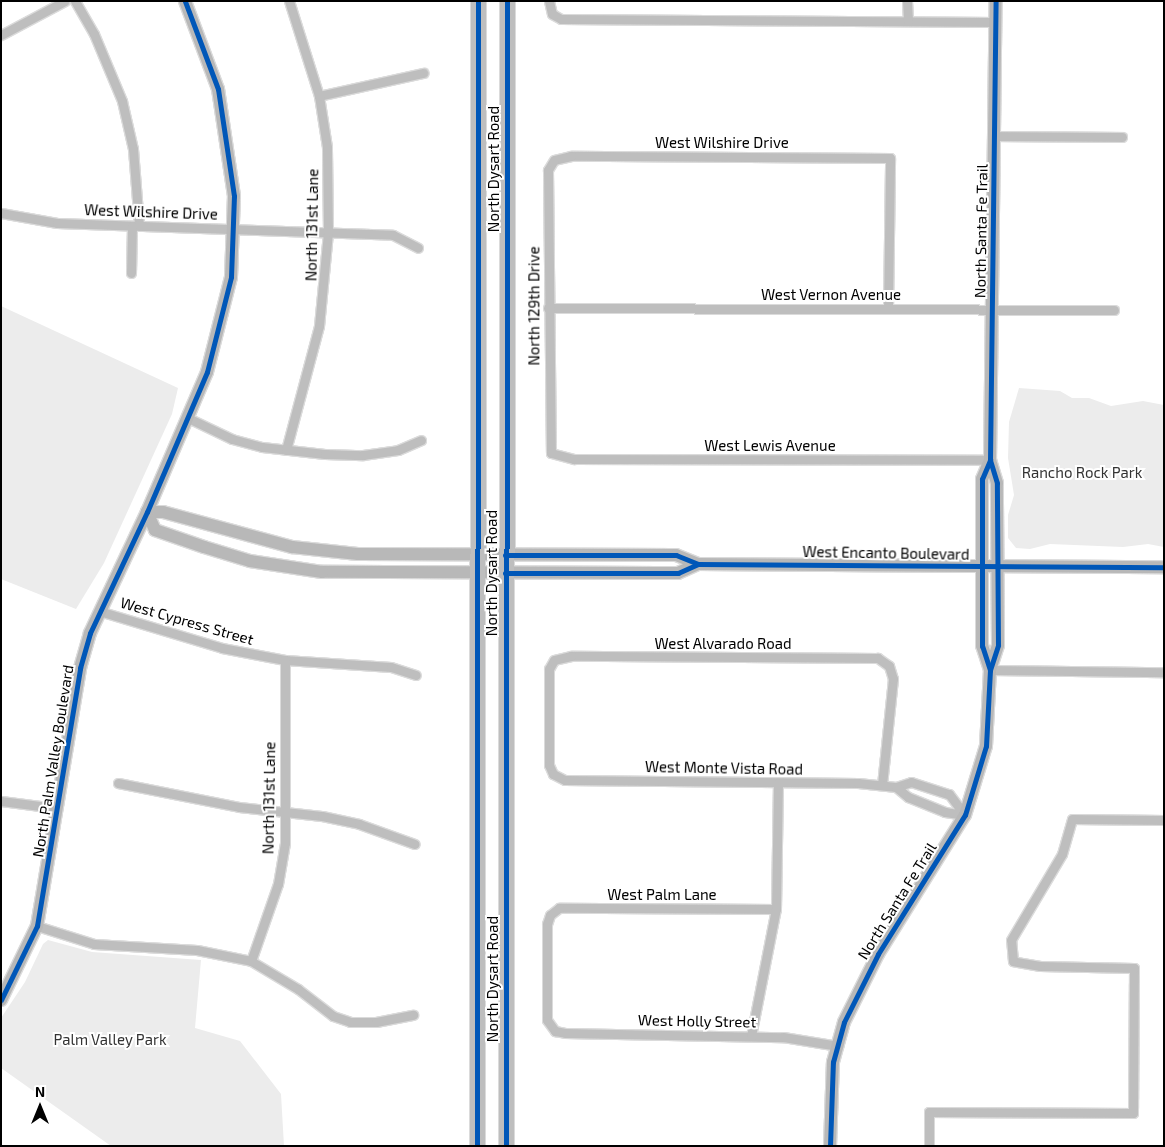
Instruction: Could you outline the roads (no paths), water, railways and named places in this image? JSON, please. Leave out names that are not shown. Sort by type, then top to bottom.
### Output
[{"type":"main road","name":"North Dysart Road","points":[[477,1146],[478,1]]},
{"type":"main road","name":"North Dysart Road","points":[[506,1146],[505,555],[507,1]]},
{"type":"street","points":[[1,35],[65,1]]},
{"type":"street","points":[[75,1],[105,58],[122,101],[133,149],[135,226],[131,273]]},
{"type":"street","name":"North Palm Valley Boulevard","points":[[1,1000],[37,926],[80,668],[100,610],[147,512],[207,372],[231,277],[234,196],[218,90],[185,1]]},
{"type":"street","name":"North 131st Lane","points":[[286,450],[320,326],[328,232],[327,147],[319,96],[290,1]]},
{"type":"street","points":[[549,1],[552,14],[562,19],[995,22]]},
{"type":"street","points":[[907,1],[908,20]]},
{"type":"street","name":"North Santa Fe Trail","points":[[830,1146],[831,1080],[838,1046],[859,987],[965,815],[986,746],[990,670],[998,645],[998,483],[990,460],[996,1]]},
{"type":"street","points":[[319,96],[423,73]]},
{"type":"street","points":[[994,136],[1122,137]]},
{"type":"street","name":"West Wilshire Drive","points":[[554,160],[571,156],[890,158],[888,309]]},
{"type":"street","name":"North 129th Drive","points":[[551,453],[548,170],[554,160]]},
{"type":"street","name":"West Wilshire Drive","points":[[1,213],[57,223],[393,235],[418,248]]},
{"type":"street","name":"West Vernon Avenue","points":[[548,308],[1114,310]]},
{"type":"street","points":[[188,418],[232,439],[286,450],[363,455],[398,450],[421,440]]},
{"type":"street","name":"West Lewis Avenue","points":[[551,453],[574,459],[990,460]]},
{"type":"street","name":"North Santa Fe Trail","points":[[990,460],[982,479],[982,646],[990,670]]},
{"type":"street","name":"West Encanto Boulevard","points":[[698,564],[678,573],[478,574],[366,574],[275,566],[227,554],[155,530],[147,512],[163,512],[292,547],[358,554],[676,555],[698,564],[1164,568]]},
{"type":"street","name":"West Cypress Street","points":[[100,610],[222,648],[285,660],[391,667],[416,675]]},
{"type":"street","name":"West Alvarado Road","points":[[554,774],[549,765],[549,670],[554,660],[571,656],[878,658],[889,666],[893,679],[882,785]]},
{"type":"street","name":"North 131st Lane","points":[[251,960],[278,884],[285,844],[285,660]]},
{"type":"street","points":[[990,670],[1164,672]]},
{"type":"street","name":"West Monte Vista Road","points":[[554,774],[565,780],[882,785],[896,787],[911,782],[949,794],[965,815]]},
{"type":"street","points":[[118,783],[239,807],[284,811],[359,824],[415,844]]},
{"type":"street","points":[[751,1036],[776,909],[778,783]]},
{"type":"street","name":"West Monte Vista Road","points":[[896,787],[908,798],[945,812],[965,815]]},
{"type":"street","points":[[1,801],[56,808]]},
{"type":"street","points":[[929,1146],[930,1112],[1133,1113],[1134,968],[1040,966],[1013,961],[1011,940],[1062,854],[1072,819],[1164,820]]},
{"type":"street","name":"West Palm Lane","points":[[555,1031],[547,1020],[547,924],[550,914],[559,908],[776,909]]},
{"type":"street","points":[[37,926],[94,944],[197,950],[251,960],[298,988],[333,1016],[350,1022],[376,1022],[414,1015]]},
{"type":"street","name":"West Holly Street","points":[[555,1031],[790,1038],[838,1046]]},
{"type":"park label","name":"Rancho Rock Park","points":[[1082,473]]},
{"type":"park label","name":"Palm Valley Park","points":[[110,1040]]}]
